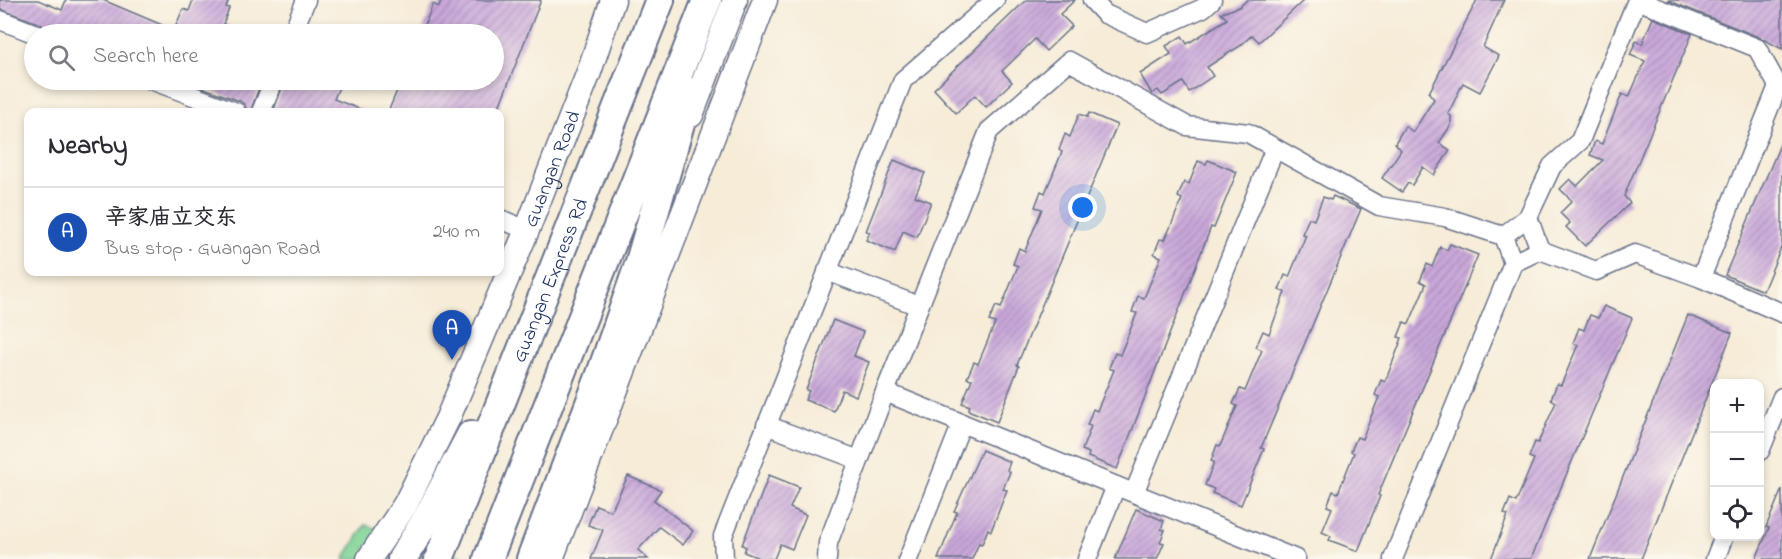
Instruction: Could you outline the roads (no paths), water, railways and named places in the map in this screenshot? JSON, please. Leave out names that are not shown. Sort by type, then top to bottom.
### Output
[{"type":"highway","points":[[617,103],[647,0]]},
{"type":"highway","name":"Guangan Express Rd","points":[[439,559],[472,450],[538,306],[660,0]]},
{"type":"highway","points":[[490,556],[707,0]]},
{"type":"highway","points":[[531,559],[600,377],[640,262],[716,0]]},
{"type":"highway","points":[[402,559],[472,450]]},
{"type":"main road","name":"Guangan Road","points":[[369,559],[405,505],[448,418],[527,230],[589,72],[613,0]]},
{"type":"main road","points":[[640,262],[707,69],[735,0]]},
{"type":"main road","points":[[551,559],[765,0]]},
{"type":"street","points":[[296,24],[306,0]]},
{"type":"street","points":[[724,559],[723,536],[903,80],[995,0]]},
{"type":"street","points":[[1092,0],[1105,14],[1147,33],[1203,8],[1212,0]]},
{"type":"street","points":[[1503,236],[1528,217],[1552,166],[1580,141],[1637,0],[1757,48],[1778,86],[1701,278]]},
{"type":"street","points":[[0,21],[24,30]]},
{"type":"street","points":[[827,559],[828,543],[859,460],[989,131],[1069,61],[1187,126],[1248,133],[1378,206],[1445,217],[1503,236]]},
{"type":"street","points":[[178,90],[225,108]]},
{"type":"street","points":[[263,108],[270,90]]},
{"type":"street","points":[[1134,493],[1275,148]]},
{"type":"street","points":[[1528,217],[1540,250]]},
{"type":"street","points":[[504,221],[527,230]]},
{"type":"street","points":[[1503,236],[1513,263]]},
{"type":"street","points":[[1393,559],[1513,263],[1540,250],[1596,271],[1635,254],[1701,278],[1782,313]]},
{"type":"street","points":[[828,271],[919,306]]},
{"type":"street","points":[[885,392],[1134,493],[1272,554],[1296,559]]},
{"type":"street","points":[[1764,441],[1782,397]]},
{"type":"street","points":[[908,559],[962,423]]},
{"type":"street","points":[[766,425],[859,460]]},
{"type":"street","points":[[1087,559],[1116,486]]},
{"type":"street","points":[[1715,559],[1722,541]]},
{"type":"place","name":"辛家庙立交东","points":[[452,360]]}]
